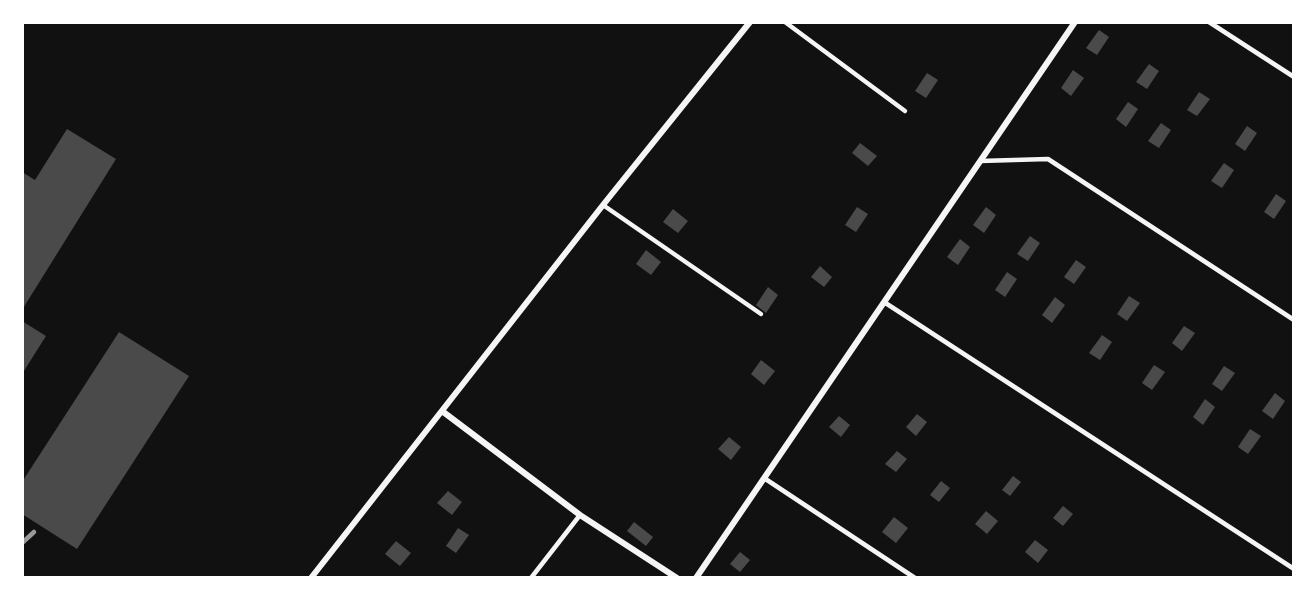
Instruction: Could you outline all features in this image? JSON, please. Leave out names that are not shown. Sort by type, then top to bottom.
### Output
[{"type":"street","points":[[311,578],[603,204],[750,22]]},
{"type":"street","points":[[696,578],[1075,22]]},
{"type":"street","points":[[442,411],[580,515],[677,578]]},
{"type":"lane","points":[[785,22],[905,111]]},
{"type":"lane","points":[[1209,22],[1293,77]]},
{"type":"lane","points":[[980,161],[1048,159],[1293,320]]},
{"type":"lane","points":[[603,204],[761,314]]},
{"type":"lane","points":[[884,302],[1293,569]]},
{"type":"lane","points":[[764,478],[915,578]]},
{"type":"lane","points":[[531,578],[580,515]]},
{"type":"building","points":[[1099,30],[1109,37],[1097,55],[1086,48]]},
{"type":"building","points":[[1149,64],[1159,71],[1147,89],[1136,82]]},
{"type":"building","points":[[1073,70],[1084,78],[1071,96],[1061,88]]},
{"type":"building","points":[[927,73],[938,80],[926,98],[915,91]]},
{"type":"building","points":[[1199,92],[1210,99],[1197,116],[1187,110]]},
{"type":"building","points":[[1128,102],[1138,109],[1126,127],[1116,119]]},
{"type":"building","points":[[1161,123],[1171,130],[1159,148],[1148,141]]},
{"type":"building","points":[[1247,126],[1257,133],[1245,151],[1235,144]]},
{"type":"building","points":[[67,129],[116,159],[22,310],[22,172],[35,180]]},
{"type":"building","points":[[860,143],[877,156],[868,166],[852,153]]},
{"type":"building","points":[[1224,163],[1234,170],[1222,188],[1211,181]]},
{"type":"building","points":[[1276,194],[1286,201],[1274,219],[1264,212]]},
{"type":"building","points":[[857,207],[868,214],[856,232],[845,225]]},
{"type":"building","points":[[986,207],[996,215],[984,233],[973,225]]},
{"type":"building","points":[[673,209],[688,221],[678,233],[663,222]]},
{"type":"building","points":[[1030,236],[1040,243],[1028,261],[1017,254]]},
{"type":"building","points":[[960,239],[970,247],[958,265],[947,257]]},
{"type":"building","points":[[646,250],[661,262],[651,275],[636,264]]},
{"type":"building","points":[[1076,260],[1086,267],[1074,284],[1064,277]]},
{"type":"building","points":[[820,266],[832,277],[824,287],[811,277]]},
{"type":"building","points":[[1007,272],[1017,279],[1005,297],[995,290]]},
{"type":"building","points":[[768,287],[778,295],[766,313],[756,305]]},
{"type":"building","points":[[1129,296],[1140,303],[1127,321],[1117,314]]},
{"type":"building","points":[[1055,297],[1065,305],[1052,323],[1042,315]]},
{"type":"building","points":[[22,321],[46,336],[22,374]]},
{"type":"building","points":[[1184,326],[1195,333],[1182,351],[1172,343]]},
{"type":"building","points":[[119,332],[189,376],[77,549],[22,514],[22,482]]},
{"type":"building","points":[[1102,335],[1112,342],[1100,360],[1089,353]]},
{"type":"building","points":[[761,360],[775,371],[764,385],[751,374]]},
{"type":"building","points":[[1154,365],[1165,372],[1152,390],[1142,383]]},
{"type":"building","points":[[1224,366],[1235,373],[1222,391],[1212,384]]},
{"type":"building","points":[[1275,393],[1285,401],[1273,419],[1262,411]]},
{"type":"building","points":[[1205,399],[1215,407],[1203,425],[1193,417]]},
{"type":"building","points":[[917,414],[927,422],[916,436],[906,427]]},
{"type":"building","points":[[839,416],[850,425],[841,437],[829,427]]},
{"type":"building","points":[[1250,429],[1261,436],[1248,454],[1238,447]]},
{"type":"building","points":[[729,437],[741,447],[731,460],[718,449]]},
{"type":"building","points":[[897,451],[907,459],[896,472],[885,464]]},
{"type":"building","points":[[1013,476],[1021,482],[1010,496],[1002,490]]},
{"type":"building","points":[[941,481],[950,488],[939,502],[930,495]]},
{"type":"building","points":[[448,491],[462,502],[452,515],[437,503]]},
{"type":"building","points":[[1063,506],[1073,514],[1063,526],[1053,518]]},
{"type":"building","points":[[986,511],[998,521],[987,534],[975,524]]},
{"type":"building","points":[[894,517],[908,528],[896,543],[882,532]]},
{"type":"building","points":[[634,522],[653,537],[646,546],[627,531]]},
{"type":"building","points":[[458,528],[469,535],[456,553],[446,546]]},
{"type":"building","points":[[1035,540],[1048,550],[1038,563],[1025,552]]},
{"type":"building","points":[[396,541],[411,553],[400,566],[385,554]]},
{"type":"building","points":[[740,552],[750,560],[740,572],[730,564]]},
{"type":"railway","points":[[22,543],[34,532]]}]
